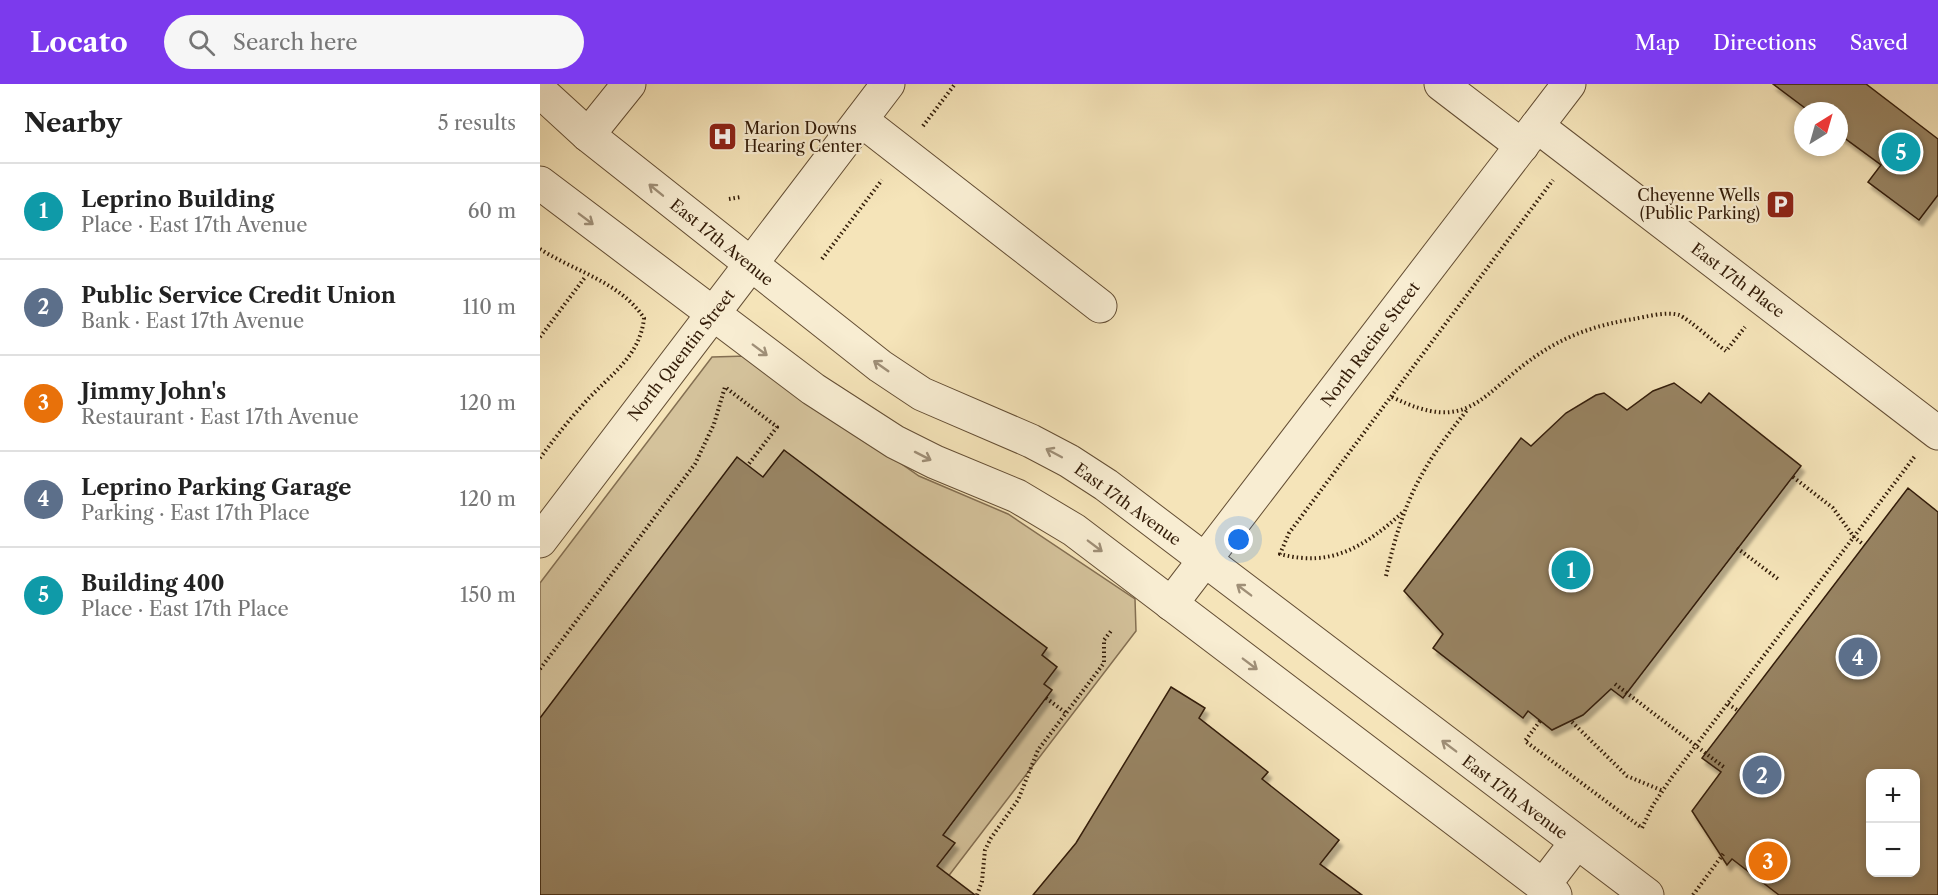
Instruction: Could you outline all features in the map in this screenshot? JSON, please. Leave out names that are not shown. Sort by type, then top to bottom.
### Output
[{"type":"street","points":[[588,135],[629,84]]},
{"type":"street","name":"North Quentin Street","points":[[540,541],[684,348],[751,266],[888,84]]},
{"type":"street","name":"East 17th Place","points":[[1442,84],[1530,136],[1927,444]]},
{"type":"street","name":"North Racine Street","points":[[1172,604],[1569,84]]},
{"type":"street","name":"East 17th Avenue","points":[[540,91],[588,135],[872,360],[922,394],[1031,441],[1069,461],[1106,485],[1647,895]]},
{"type":"street","points":[[861,120],[1100,306]]},
{"type":"street","points":[[540,183],[713,315],[856,418],[935,462],[995,486],[1041,508],[1172,604],[1549,891],[1576,843]]},
{"type":"path","points":[[1402,513],[1369,539],[1329,558],[1312,561],[1280,554],[1289,533],[1557,174]]},
{"type":"path","points":[[729,199],[741,197]]},
{"type":"path","points":[[540,249],[616,288],[630,299],[645,318],[643,334],[628,359],[581,406],[540,458]]},
{"type":"path","points":[[540,338],[587,275]]},
{"type":"path","points":[[1386,576],[1402,513],[1423,469],[1468,409],[1533,358],[1563,339],[1586,329],[1655,316],[1679,315],[1726,351],[1745,326]]},
{"type":"path","points":[[540,669],[695,464],[709,435],[725,387],[777,426],[748,465]]},
{"type":"path","points":[[1392,397],[1433,413],[1455,413],[1468,409]]},
{"type":"path","points":[[1540,721],[1525,741],[1642,828],[1663,791],[1927,444]]},
{"type":"path","points":[[1793,477],[1833,508],[1854,537],[1864,545]]},
{"type":"path","points":[[1737,548],[1778,579]]},
{"type":"path","points":[[977,895],[988,844],[1018,800],[1038,750],[1104,663],[1104,640],[1111,631]]},
{"type":"path","points":[[1615,684],[1725,768]]},
{"type":"path","points":[[1046,698],[1066,713]]},
{"type":"path","points":[[1728,704],[1737,711]]},
{"type":"path","points":[[1572,722],[1627,776],[1663,791]]},
{"type":"path","points":[[1693,895],[1725,853]]},
{"type":"shaded area","points":[[747,356],[919,476],[1008,514],[1135,599],[1136,631],[934,895],[540,895],[540,583],[712,357]]},
{"type":"building","points":[[1773,84],[1866,84],[1938,139],[1938,195],[1919,220],[1868,182],[1881,165],[1848,141],[1848,102],[1797,102]]},
{"type":"building","points":[[1674,383],[1701,403],[1709,393],[1801,466],[1623,698],[1611,689],[1583,715],[1552,730],[1528,711],[1523,718],[1433,648],[1443,634],[1404,591],[1521,438],[1531,446],[1566,413],[1596,395],[1604,393],[1627,410],[1653,391]]},
{"type":"building","points":[[784,450],[1047,648],[1042,655],[1057,667],[1044,684],[1052,690],[943,835],[955,843],[937,866],[975,895],[540,895],[540,718],[737,457],[763,477]]},
{"type":"building","points":[[1908,488],[1938,512],[1938,895],[1779,895],[1732,859],[1727,865],[1692,811],[1721,772],[1702,758]]},
{"type":"building","points":[[1171,687],[1205,708],[1199,718],[1268,772],[1262,779],[1339,840],[1320,864],[1362,895],[1033,895],[1076,843]]},
{"type":"place","name":"Marion Downs Hearing Center","points":[[723,137]]},
{"type":"place","name":"Building 400","points":[[1901,152]]},
{"type":"place","name":"Cheyenne Wells (Public Parking)","points":[[1781,204]]},
{"type":"place","name":"Leprino Building","points":[[1571,570]]},
{"type":"place","name":"Leprino Parking Garage","points":[[1858,657]]},
{"type":"place","name":"Public Service Credit Union","points":[[1762,775]]},
{"type":"place","name":"Jimmy John's","points":[[1768,861]]}]
